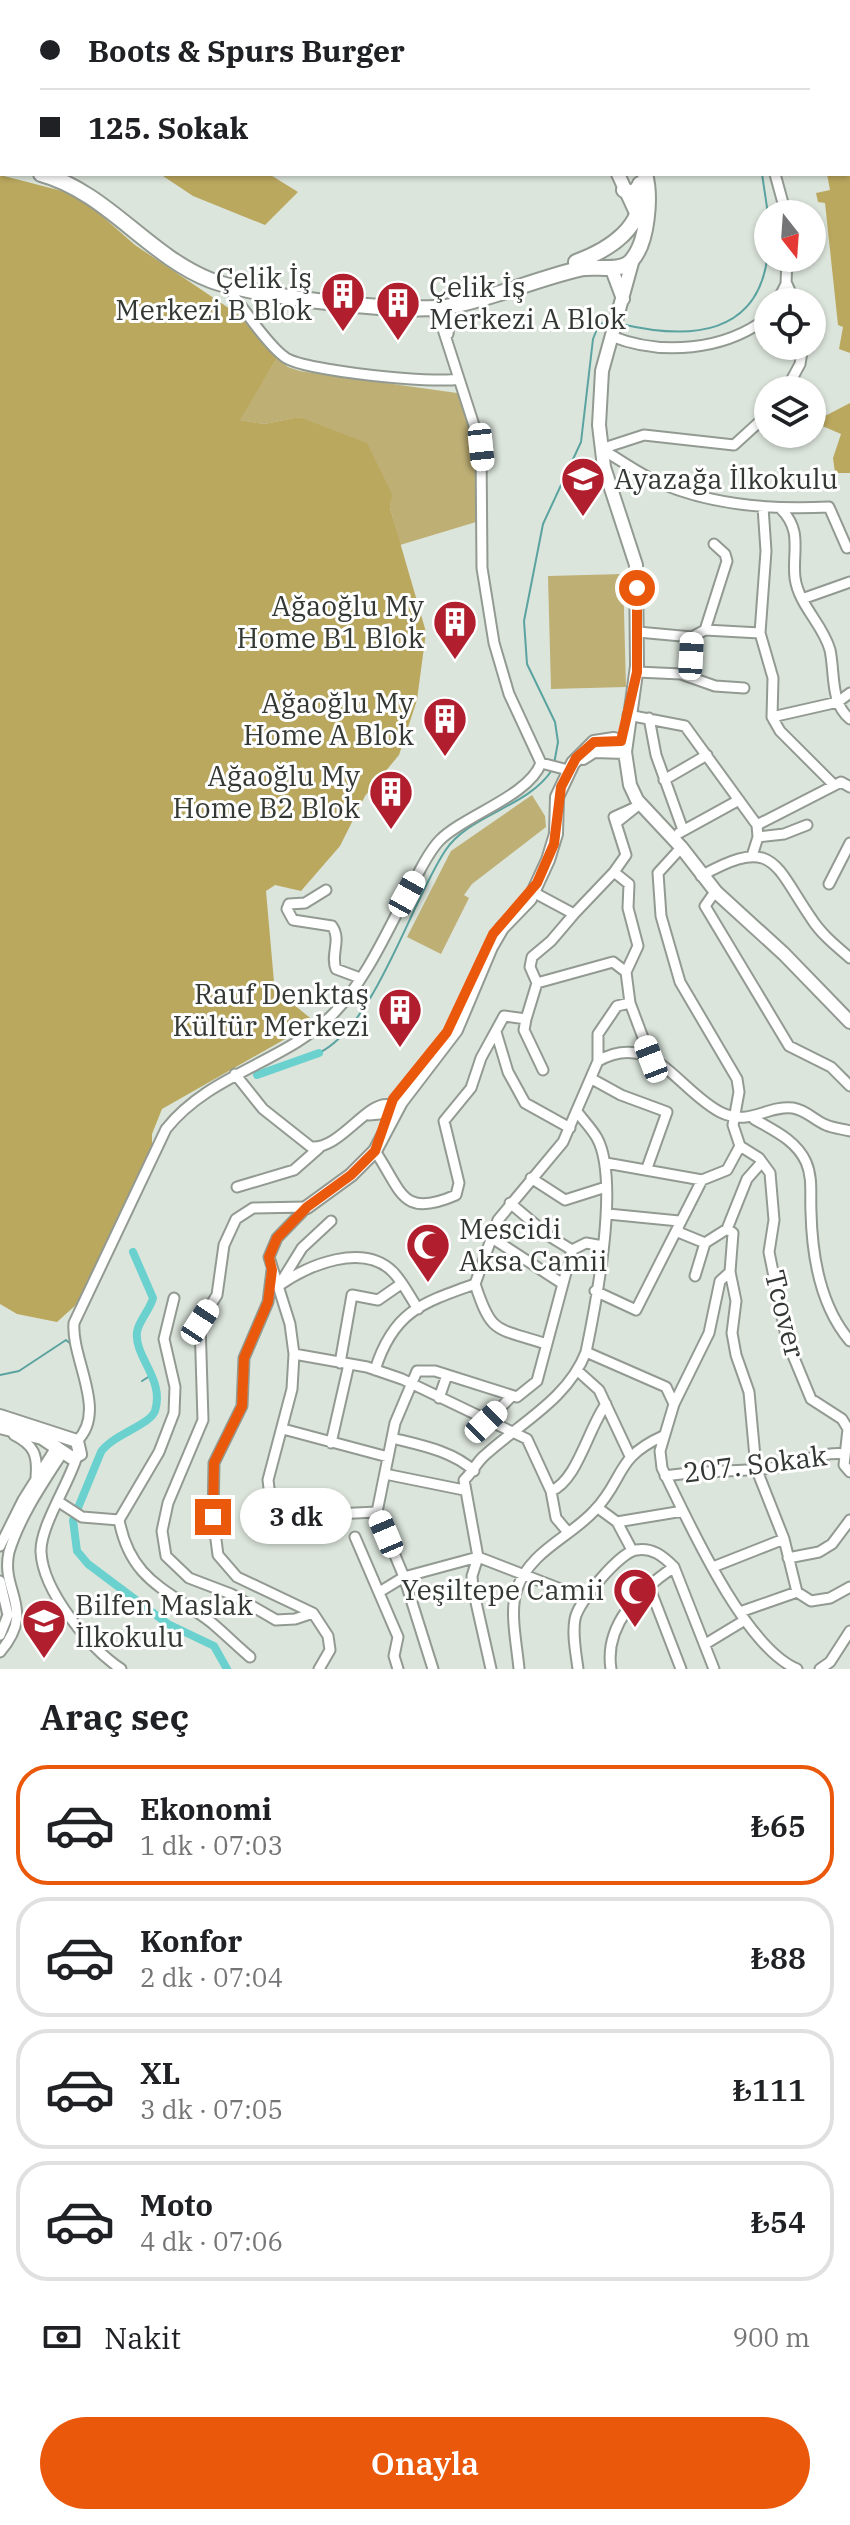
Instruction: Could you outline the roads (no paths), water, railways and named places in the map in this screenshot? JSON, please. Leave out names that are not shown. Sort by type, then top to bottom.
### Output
[{"type":"main road","points":[[46,176],[86,193],[192,271],[227,286],[314,298],[451,306],[592,266],[621,267],[633,259],[640,218]]},
{"type":"main road","points":[[65,176],[87,187],[210,273],[250,283],[428,306],[477,298]]},
{"type":"main road","points":[[624,190],[633,194],[641,178]]},
{"type":"main road","points":[[528,282],[611,246],[640,218],[650,202],[641,178]]},
{"type":"main road","points":[[611,246],[606,257],[611,267]]},
{"type":"street","points":[[619,176],[629,214],[626,232]]},
{"type":"street","points":[[776,176],[782,200]]},
{"type":"street","points":[[624,190],[640,218]]},
{"type":"street","points":[[633,259],[600,384],[601,449],[634,556],[637,672],[623,747],[630,785],[638,806],[679,841]]},
{"type":"street","points":[[611,267],[623,299]]},
{"type":"street","points":[[783,288],[786,272]]},
{"type":"street","points":[[786,282],[789,288]]},
{"type":"street","points":[[227,286],[278,350],[294,361],[404,379],[459,379]]},
{"type":"street","points":[[428,306],[450,349]]},
{"type":"street","points":[[451,306],[447,323],[450,349],[481,447],[482,568],[494,643],[509,694],[541,763]]},
{"type":"street","points":[[613,332],[663,350],[717,341],[754,325]]},
{"type":"street","points":[[601,449],[644,435],[734,445],[754,427]]},
{"type":"street","points":[[601,449],[662,484],[763,507],[829,507],[847,548]]},
{"type":"street","points":[[763,507],[766,551],[760,633],[773,678],[772,717],[780,731],[834,785]]},
{"type":"street","points":[[781,509],[798,541],[795,576],[802,599],[826,640],[838,702],[850,719]]},
{"type":"street","points":[[705,630],[727,561],[725,554],[714,544]]},
{"type":"street","points":[[802,599],[850,582]]},
{"type":"street","points":[[638,632],[692,637],[705,630],[760,633]]},
{"type":"street","points":[[690,676],[692,637]]},
{"type":"street","points":[[637,672],[690,676],[715,686],[744,688]]},
{"type":"street","points":[[772,717],[838,702],[850,693]]},
{"type":"street","points":[[628,716],[685,726],[757,825],[758,837],[752,856]]},
{"type":"street","points":[[649,718],[679,841],[698,878],[847,1019]]},
{"type":"street","points":[[557,818],[557,797],[568,770],[594,742],[623,747]]},
{"type":"street","points":[[377,1512],[305,1516],[278,1511],[271,1504],[268,1480],[292,1389],[294,1354],[280,1285],[269,1257],[277,1238],[307,1207],[351,1175],[375,1151],[394,1107],[456,1030],[495,939],[526,905],[533,892],[552,851],[557,818],[569,779],[585,756],[594,751],[623,747]]},
{"type":"street","points":[[664,780],[707,755]]},
{"type":"street","points":[[541,763],[568,770]]},
{"type":"street","points":[[0,1546],[4,1529],[36,1481],[65,1444],[84,1432],[88,1404],[73,1335],[76,1316],[94,1287],[166,1129],[177,1116],[235,1074],[298,1043],[321,1026],[360,978],[441,839],[529,780],[541,763]]},
{"type":"street","points":[[757,825],[834,785],[845,781],[850,787]]},
{"type":"street","points":[[606,1163],[702,1180],[727,1170],[740,1146],[734,1116],[739,1092],[737,1079],[686,996],[661,916],[658,873],[679,841],[739,800]]},
{"type":"street","points":[[543,1070],[524,1030],[537,983],[530,967],[532,957],[537,949],[551,941],[626,855],[616,823],[638,806]]},
{"type":"street","points":[[758,837],[784,834],[807,825]]},
{"type":"street","points":[[829,884],[850,843]]},
{"type":"street","points":[[698,878],[752,856],[779,866],[820,932],[850,958]]},
{"type":"street","points":[[614,872],[629,884],[628,908],[638,946],[626,972],[630,1003],[651,1059]]},
{"type":"street","points":[[326,890],[305,903],[289,904],[289,913],[293,920],[332,926],[337,942],[336,969],[360,978]]},
{"type":"street","points":[[533,892],[574,914]]},
{"type":"street","points":[[714,894],[705,906],[708,915],[736,955],[789,1046],[831,1067],[850,1086]]},
{"type":"street","points":[[537,983],[613,962],[626,972]]},
{"type":"street","points":[[546,1344],[498,1328],[486,1320],[475,1284],[498,1220],[563,1142],[578,1113],[598,1061],[598,1034],[617,1006],[630,1003]]},
{"type":"street","points":[[375,1151],[405,1200],[415,1204],[439,1202],[456,1195],[459,1183],[444,1121],[471,1088],[504,1016],[526,1019]]},
{"type":"street","points":[[496,1030],[508,1072],[525,1103],[570,1128]]},
{"type":"street","points":[[598,1061],[623,1051],[651,1059],[721,1112],[754,1119],[783,1135],[806,1163],[811,1182],[813,1240],[828,1309],[850,1341]]},
{"type":"street","points":[[235,1074],[263,1109],[311,1147],[319,1148]]},
{"type":"street","points":[[592,1079],[621,1095],[667,1112],[647,1168]]},
{"type":"street","points":[[237,1187],[294,1170],[319,1148],[369,1115],[380,1114],[394,1107]]},
{"type":"street","points":[[754,1119],[785,1108],[797,1108],[825,1125],[850,1131]]},
{"type":"street","points":[[491,1669],[473,1589],[472,1576],[478,1557],[464,1480],[481,1459],[551,1402],[579,1372],[586,1352],[608,1214],[606,1163],[597,1138],[578,1113]]},
{"type":"street","points":[[695,1276],[705,1243],[727,1229],[747,1179],[762,1162],[740,1146]]},
{"type":"street","name":"Tcover","points":[[762,1162],[770,1173],[773,1189],[769,1252],[787,1341],[811,1399],[842,1419],[849,1428],[850,1441],[844,1465],[850,1472]]},
{"type":"street","points":[[531,1178],[565,1200],[606,1187]]},
{"type":"street","points":[[595,1291],[636,1310],[702,1180]]},
{"type":"street","points":[[510,1203],[549,1236],[572,1250]]},
{"type":"street","points":[[307,1207],[253,1208],[236,1219],[224,1245],[217,1295],[200,1322],[203,1420],[168,1503],[162,1531],[166,1556],[189,1578],[231,1594],[276,1620],[295,1619],[313,1613]]},
{"type":"street","points":[[608,1214],[679,1221]]},
{"type":"street","points":[[280,1285],[302,1248],[331,1221]]},
{"type":"street","points":[[679,1221],[678,1232],[705,1243]]},
{"type":"street","points":[[727,1229],[733,1233],[730,1272],[736,1301],[732,1333],[749,1392],[756,1468],[784,1539],[797,1592],[811,1601],[830,1598],[850,1587]]},
{"type":"street","points":[[492,1238],[563,1284]]},
{"type":"street","points":[[433,1669],[404,1577],[377,1512],[392,1438],[417,1371],[432,1371],[517,1397],[537,1381],[572,1250],[586,1243],[603,1246]]},
{"type":"street","points":[[280,1285],[295,1274],[350,1257],[366,1258],[392,1270],[418,1309]]},
{"type":"street","points":[[272,1270],[268,1302],[244,1358],[242,1406],[214,1463],[213,1517],[218,1555],[237,1577],[313,1613],[328,1636],[330,1650],[319,1669]]},
{"type":"street","points":[[730,1272],[720,1281],[709,1333],[674,1404],[660,1451],[665,1476],[743,1616],[778,1661],[797,1669]]},
{"type":"street","points":[[331,1443],[352,1295],[378,1300],[401,1284]]},
{"type":"street","points":[[375,1370],[394,1325],[418,1309],[475,1284]]},
{"type":"street","points":[[174,1298],[164,1339],[175,1387],[174,1413],[159,1452],[119,1520],[127,1551],[156,1587],[211,1623],[250,1657]]},
{"type":"street","points":[[586,1352],[666,1387],[674,1404]]},
{"type":"street","points":[[294,1354],[375,1370],[412,1384],[527,1439],[551,1491],[556,1518],[567,1531]]},
{"type":"street","points":[[424,1390],[432,1371]]},
{"type":"street","points":[[579,1372],[599,1390],[630,1456]]},
{"type":"street","points":[[439,1398],[447,1375]]},
{"type":"street","points":[[486,1422],[512,1396]]},
{"type":"street","points":[[551,1491],[571,1478],[593,1422],[606,1404]]},
{"type":"street","points":[[0,1416],[65,1444]]},
{"type":"street","points":[[0,1427],[81,1449],[45,1534],[41,1552],[62,1606],[101,1657],[121,1669]]},
{"type":"street","points":[[0,1427],[33,1448],[37,1461],[36,1481]]},
{"type":"street","points":[[283,1429],[388,1457]]},
{"type":"street","points":[[519,1669],[515,1591],[524,1573],[567,1531],[583,1523],[598,1508],[630,1456],[639,1447],[663,1436]]},
{"type":"street","points":[[392,1438],[443,1453],[465,1462],[474,1471]]},
{"type":"street","points":[[0,1652],[15,1630],[19,1614],[9,1575],[9,1553],[23,1518],[65,1444]]},
{"type":"street","name":"207. Sokak","points":[[665,1476],[770,1468],[830,1452],[845,1454]]},
{"type":"street","points":[[385,1474],[464,1490]]},
{"type":"street","points":[[59,1502],[82,1517],[119,1520]]},
{"type":"street","points":[[598,1508],[617,1522],[632,1550]]},
{"type":"street","points":[[617,1522],[683,1511]]},
{"type":"street","points":[[788,1558],[819,1552],[832,1544],[850,1520]]},
{"type":"street","points":[[355,1537],[381,1591],[398,1637],[394,1656],[398,1669]]},
{"type":"street","points":[[713,1567],[784,1539]]},
{"type":"street","points":[[632,1550],[662,1555],[674,1567],[707,1643],[714,1669]]},
{"type":"street","points":[[578,1669],[575,1625],[584,1598],[632,1550]]},
{"type":"street","points":[[381,1591],[404,1577],[478,1557],[584,1598]]},
{"type":"street","points":[[611,1669],[610,1642],[619,1619],[649,1586],[674,1567]]},
{"type":"street","points":[[0,1581],[8,1615],[0,1635]]},
{"type":"street","points":[[649,1586],[681,1669]]},
{"type":"street","points":[[707,1643],[743,1616],[797,1592]]},
{"type":"street","points":[[820,1669],[830,1662],[849,1636]]},
{"type":"waterway","points":[[762,176],[766,200]]},
{"type":"waterway","points":[[621,324],[672,331],[695,331],[717,326],[736,316],[751,301],[764,272]]},
{"type":"waterway","points":[[554,764],[558,742],[555,722],[527,664],[524,621],[543,524],[581,442],[593,339],[599,324],[611,322]]},
{"type":"waterway","points":[[319,1053],[339,1038],[358,1017],[390,962],[432,874],[455,838],[528,793],[552,770]]},
{"type":"waterway","points":[[257,1075],[319,1053]]},
{"type":"waterway","points":[[133,1252],[153,1298],[140,1323],[137,1341],[156,1389],[155,1411],[146,1421],[113,1440],[101,1452],[73,1520],[77,1551],[88,1564],[168,1624],[214,1646],[227,1669]]},
{"type":"waterway","points":[[0,1375],[19,1371],[66,1340],[72,1345]]},
{"type":"waterway","points":[[142,1381],[153,1374]]},
{"type":"place","name":"Çelik İş Merkezi B Blok","points":[[343,333]]},
{"type":"place","name":"Çelik İş Merkezi A Blok","points":[[398,342]]},
{"type":"place","name":"Ayazağa İlkokulu","points":[[583,518]]},
{"type":"place","name":"Ağaoğlu My Home B1 Blok","points":[[455,661]]},
{"type":"place","name":"Ağaoğlu My Home A Blok","points":[[445,758]]},
{"type":"place","name":"Ağaoğlu My Home B2 Blok","points":[[391,831]]},
{"type":"place","name":"Rauf Denktaş Kültür Merkezi","points":[[400,1049]]},
{"type":"place","name":"Mescidi Aksa Camii","points":[[428,1284]]},
{"type":"place","name":"Yeşiltepe Camii","points":[[635,1629]]},
{"type":"place","name":"Bilfen Maslak İlkokulu","points":[[44,1660]]}]
